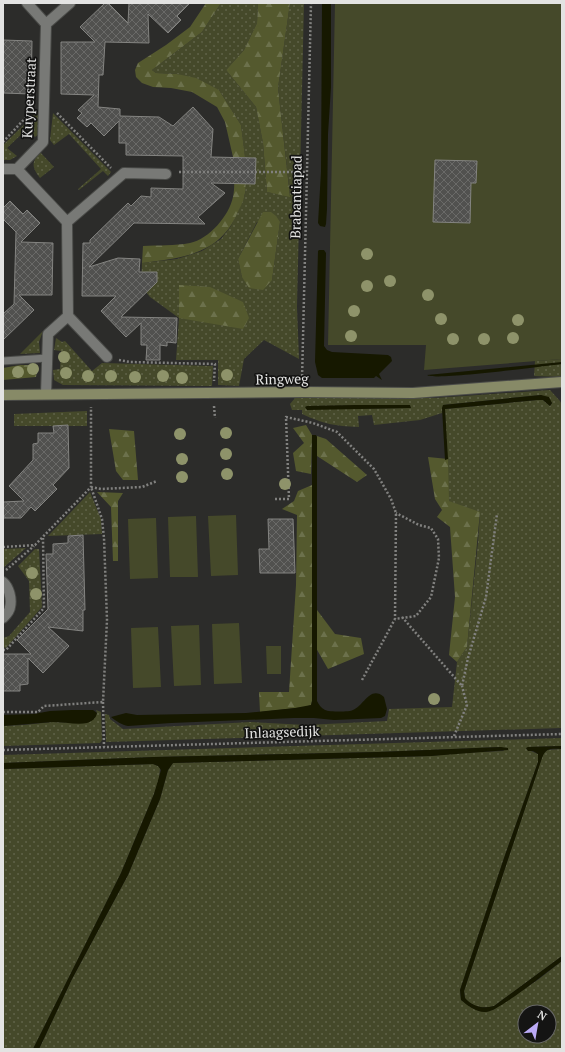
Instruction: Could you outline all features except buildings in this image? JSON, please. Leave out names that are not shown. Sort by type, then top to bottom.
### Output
[{"type":"street","points":[[27,3],[46,24],[70,3]]},
{"type":"street","name":"Kuyperstraat","points":[[17,169],[43,142],[46,24]]},
{"type":"street","points":[[3,169],[17,169],[68,222],[68,316],[107,357]]},
{"type":"street","points":[[68,222],[124,174],[166,174]]},
{"type":"street","points":[[46,394],[48,334],[68,316]]},
{"type":"street","name":"Ringweg","points":[[3,395],[302,392],[413,393],[562,382]]},
{"type":"street","points":[[3,582],[6,584],[10,595],[10,607],[3,618]]},
{"type":"lane","points":[[3,362],[47,358]]},
{"type":"path","name":"Brabantiapad","points":[[302,392],[311,3]]},
{"type":"path","points":[[3,142],[44,99],[120,177]]},
{"type":"path","points":[[166,174],[177,172],[307,172]]},
{"type":"path","points":[[107,357],[130,362],[215,364],[213,393],[216,418]]},
{"type":"path","points":[[91,395],[91,487],[102,519],[104,538],[107,620],[103,702],[104,747]]},
{"type":"path","points":[[275,499],[289,499],[286,417],[337,432],[374,469],[391,499],[396,513],[395,619],[362,680]]},
{"type":"path","points":[[91,487],[101,489],[142,487],[157,481]]},
{"type":"path","points":[[3,574],[35,546],[91,487]]},
{"type":"path","points":[[395,619],[416,616],[431,597],[439,558],[438,539],[431,528],[419,525],[396,513]]},
{"type":"path","points":[[462,686],[468,658],[486,597],[497,514]]},
{"type":"path","points":[[3,650],[6,650],[44,608],[43,538]]},
{"type":"path","points":[[3,547],[35,546]]},
{"type":"path","points":[[402,617],[462,686],[467,705],[454,737]]},
{"type":"path","points":[[3,712],[38,712],[44,706],[103,702]]},
{"type":"path","name":"Inlaagsedijk","points":[[3,750],[562,734]]},
{"type":"shaded area","points":[[221,3],[258,3],[257,23],[244,50],[226,70],[256,107],[263,143],[267,192],[290,196],[278,88],[290,3],[304,3],[297,307],[299,359],[264,340],[244,359],[239,386],[218,385],[218,360],[176,360],[179,318],[150,297],[141,286],[142,263],[177,259],[202,251],[221,239],[231,226],[245,195],[246,166],[241,125],[219,90],[177,74],[156,73],[152,70],[202,32]],"holes":[[[257,222],[280,222],[272,280],[242,277],[238,259]]]},
{"type":"shaded area","points":[[322,3],[331,3],[331,87],[328,134],[327,209],[325,227],[320,226],[318,223],[321,172]]},
{"type":"shaded area","points":[[335,3],[562,3],[562,359],[424,370],[426,345],[328,345]]},
{"type":"shaded area","points":[[39,110],[39,134],[35,137],[27,129],[7,148],[17,156],[10,160],[3,160],[3,145]]},
{"type":"shaded area","points":[[53,113],[111,172],[108,176],[103,171],[79,190],[78,189],[101,169],[69,134],[54,145],[50,140]]},
{"type":"shaded area","points":[[40,152],[54,167],[40,178],[35,171],[34,162]]},
{"type":"shaded area","points":[[319,250],[324,250],[326,253],[324,346],[327,350],[332,352],[388,355],[391,357],[392,361],[379,374],[382,380],[376,376],[374,378],[322,378],[318,375],[315,362]]},
{"type":"shaded area","points":[[43,331],[39,342],[40,353],[20,354]]},
{"type":"shaded area","points":[[56,338],[62,342],[65,341],[92,371],[102,363],[213,366],[212,386],[63,385],[54,380],[53,370],[60,369],[61,351],[54,350]]},
{"type":"shaded area","points":[[562,359],[562,377],[534,376],[535,361]]},
{"type":"shaded area","points":[[562,362],[562,364],[468,375],[427,375]]},
{"type":"shaded area","points":[[550,390],[562,405],[562,728],[106,742],[105,714],[109,715],[110,719],[123,729],[251,722],[306,725],[387,721],[389,709],[452,707],[457,662],[467,647],[480,513],[448,501],[445,409],[537,400],[543,400],[550,406],[552,403],[541,395],[443,405],[442,413],[420,420],[374,425],[372,415],[358,416],[359,427],[329,424],[317,420],[302,414],[302,410],[292,410],[290,404],[295,398],[435,398]],"holes":[[[410,405],[410,408],[306,409],[307,406]]]},
{"type":"shaded area","points":[[541,395],[549,397],[552,403],[550,406],[543,400],[537,400],[445,409],[448,459],[445,460],[443,405]]},
{"type":"shaded area","points":[[410,405],[411,408],[307,410],[305,407]]},
{"type":"shaded area","points":[[87,411],[87,426],[14,426],[14,414]]},
{"type":"shaded area","points":[[312,435],[316,435],[317,437],[317,701],[322,708],[327,711],[348,711],[357,708],[367,698],[375,693],[384,697],[387,709],[385,716],[381,718],[334,720],[294,718],[128,726],[115,720],[111,717],[126,713],[137,715],[246,713],[311,705]]},
{"type":"shaded area","points":[[90,492],[101,519],[102,534],[48,536]]},
{"type":"shaded area","points":[[236,515],[238,575],[211,576],[208,516]]},
{"type":"shaded area","points":[[196,516],[198,577],[170,577],[168,517]]},
{"type":"shaded area","points":[[156,518],[158,578],[130,579],[128,519]]},
{"type":"shaded area","points":[[26,548],[3,568],[3,549]]},
{"type":"shaded area","points":[[35,549],[39,549],[42,607],[6,648],[3,647],[3,638],[9,636],[30,612],[29,581],[18,566]]},
{"type":"shaded area","points":[[239,623],[242,683],[214,684],[212,624]]},
{"type":"shaded area","points":[[199,625],[201,685],[174,686],[171,626]]},
{"type":"shaded area","points":[[158,627],[161,687],[133,688],[131,628]]},
{"type":"shaded area","points":[[266,646],[281,646],[281,674],[267,674]]},
{"type":"shaded area","points":[[93,710],[97,713],[94,719],[83,724],[53,722],[3,726],[3,715],[34,714],[50,711]]},
{"type":"shaded area","points":[[96,710],[101,712],[102,740],[100,743],[3,746],[3,726],[52,722],[84,723],[97,713]]},
{"type":"shaded area","points":[[562,738],[562,746],[528,747],[526,749],[538,754],[538,762],[460,990],[461,1000],[472,1008],[493,1010],[539,979],[562,961],[562,1049],[39,1049],[72,979],[128,875],[160,799],[168,770],[173,763],[431,756],[457,753],[504,751],[501,747],[3,763],[3,755]]},
{"type":"shaded area","points":[[562,746],[562,749],[547,750],[542,758],[464,991],[465,998],[478,1006],[494,1006],[562,956],[562,961],[524,990],[501,1005],[486,1012],[479,1011],[461,1000],[460,990],[538,762],[538,754],[533,751],[528,751],[526,748]]},
{"type":"shaded area","points":[[501,747],[508,748],[508,750],[431,756],[173,763],[168,770],[160,799],[128,875],[72,979],[39,1049],[33,1049],[121,873],[154,794],[161,770],[158,766],[153,764],[3,769],[3,763]]},
{"type":"shaded area","points":[[562,749],[562,956],[494,1006],[475,1006],[465,999],[464,991],[543,754],[547,750]]},
{"type":"shaded area","points":[[153,764],[160,768],[159,780],[121,873],[33,1049],[3,1049],[3,769]]},
{"type":"green space","points":[[206,3],[221,3],[202,32],[152,70],[156,73],[177,74],[196,78],[219,90],[241,125],[245,157],[233,157],[225,122],[217,107],[192,92],[171,88],[153,87],[142,83],[136,77],[135,70],[138,63],[190,27]]},
{"type":"green space","points":[[258,3],[290,3],[278,88],[290,197],[267,192],[263,143],[256,107],[226,70],[244,50],[257,23]]},
{"type":"green space","points":[[246,168],[243,202],[228,229],[219,239],[208,247],[184,256],[142,263],[143,246],[190,243],[197,241],[211,232],[223,219],[231,204],[234,190],[234,169]]},
{"type":"green space","points":[[263,212],[271,212],[280,222],[272,280],[263,290],[249,288],[242,277],[238,259]]},
{"type":"green space","points":[[179,285],[210,287],[243,302],[249,318],[243,329],[179,318]]},
{"type":"green space","points":[[20,365],[38,365],[36,377],[3,380],[3,368]]},
{"type":"green space","points":[[306,425],[312,435],[311,474],[296,471],[293,453],[304,443],[293,428]]},
{"type":"green space","points":[[109,429],[134,431],[138,480],[123,480],[116,471]]},
{"type":"green space","points":[[317,436],[326,439],[367,475],[357,482],[317,456]]},
{"type":"green space","points":[[428,457],[448,459],[449,501],[480,512],[467,647],[457,662],[449,655],[455,597],[450,527],[437,517],[442,510],[435,499]]},
{"type":"green space","points":[[312,485],[312,701],[311,705],[305,707],[260,712],[259,692],[289,692],[296,585],[297,515],[282,509],[294,501],[298,491]]},
{"type":"green space","points":[[97,492],[123,493],[118,501],[118,561],[113,561],[111,507]]},
{"type":"green space","points":[[317,610],[335,634],[361,638],[364,654],[328,669],[316,648]]}]
